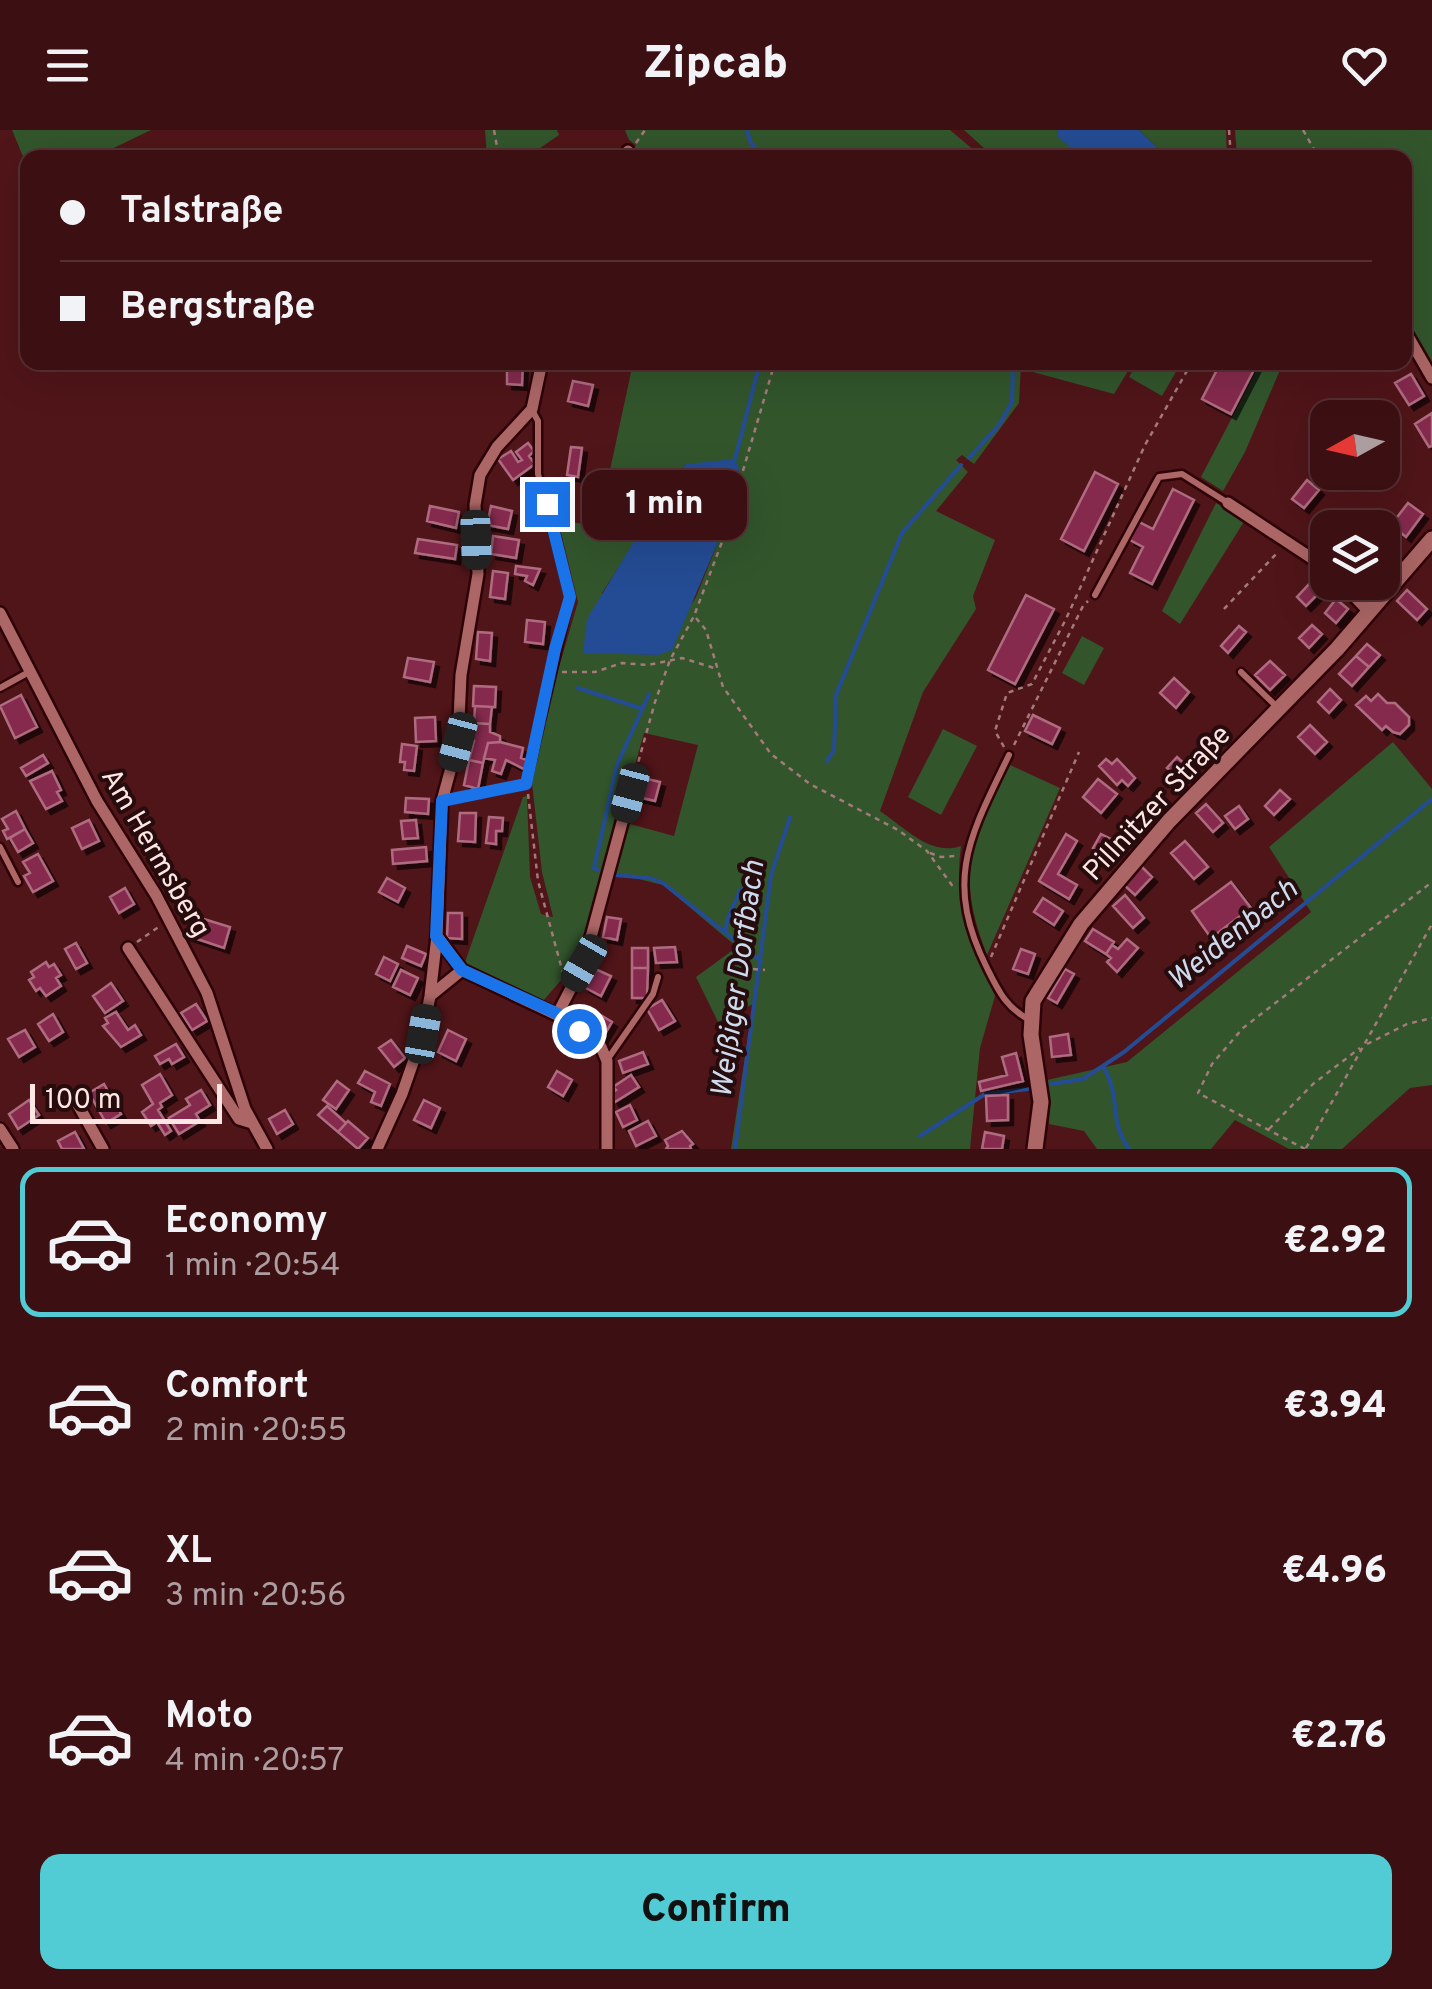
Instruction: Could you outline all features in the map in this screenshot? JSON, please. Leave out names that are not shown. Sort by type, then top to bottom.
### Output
[{"type":"street","points":[[1412,343],[1432,378]]},
{"type":"street","points":[[377,1149],[423,1034],[430,996],[442,801],[458,742],[460,675],[478,574],[475,505],[480,475],[497,447],[532,409],[540,370]]},
{"type":"street","points":[[1228,503],[1310,557]]},
{"type":"street","name":"Pillnitzer Straße","points":[[1035,1149],[1040,1102],[1031,1021],[1040,989],[1105,892],[1370,613],[1432,540]]},
{"type":"street","points":[[1358,600],[1370,613]]},
{"type":"street","name":"Am Hermsberg","points":[[0,613],[97,801],[156,895],[207,992],[252,1123],[267,1149]]},
{"type":"street","points":[[558,1014],[584,963],[630,793]]},
{"type":"street","points":[[436,936],[462,970],[558,1014],[601,1047],[607,1061],[607,1149]]},
{"type":"street","name":"Am Hermsberg","points":[[130,947],[239,1118],[252,1123]]},
{"type":"street","points":[[430,996],[462,970]]},
{"type":"street","points":[[77,1103],[103,1149]]},
{"type":"street","points":[[0,1129],[13,1149]]},
{"type":"lane","points":[[442,801],[526,784],[570,597],[538,474],[538,421],[532,409]]},
{"type":"lane","points":[[1095,595],[1159,477],[1182,474],[1228,503]]},
{"type":"lane","points":[[0,688],[30,672]]},
{"type":"lane","points":[[1240,672],[1279,709]]},
{"type":"lane","points":[[1009,755],[972,832],[964,901],[971,930],[1004,1001],[1016,1014],[1031,1021]]},
{"type":"lane","points":[[0,847],[18,882]]},
{"type":"lane","points":[[607,1061],[653,994],[658,977]]},
{"type":"path","points":[[629,150],[645,130]]},
{"type":"path","points":[[630,793],[670,660],[694,616],[722,542],[773,370]]},
{"type":"path","points":[[1009,755],[994,730],[1007,693],[1032,684],[1145,445],[1187,370]]},
{"type":"path","points":[[1224,609],[1287,542]]},
{"type":"path","points":[[1009,755],[1083,606],[1095,595]]},
{"type":"path","points":[[694,616],[706,630],[723,688],[771,754],[810,784],[898,830],[926,851],[964,901]]},
{"type":"path","points":[[550,672],[595,672],[622,663],[648,665],[691,658],[717,670]]},
{"type":"path","points":[[987,967],[1079,752]]},
{"type":"path","points":[[526,784],[538,881],[567,994]]},
{"type":"path","points":[[926,851],[952,858],[968,846]]},
{"type":"path","points":[[1432,882],[1243,1028],[1212,1064],[1198,1093],[1305,1149],[1432,924]]},
{"type":"path","points":[[130,947],[162,924]]},
{"type":"path","points":[[1423,939],[1432,939]]},
{"type":"path","points":[[753,969],[765,970]]},
{"type":"path","points":[[1268,1130],[1313,1084],[1363,1046],[1408,1024],[1432,1018]]},
{"type":"green space","points":[[12,130],[151,130],[110,150],[20,150]]},
{"type":"green space","points":[[485,130],[557,130],[559,135],[537,150],[486,150]]},
{"type":"green space","points":[[625,130],[950,130],[974,150],[633,150],[636,145]]},
{"type":"green space","points":[[964,130],[1057,130],[1059,137],[1074,150],[986,150]]},
{"type":"green space","points":[[1139,130],[1226,130],[1227,150],[1160,150]]},
{"type":"green space","points":[[1235,130],[1432,130],[1432,377],[1412,343],[1412,150],[1236,150]]},
{"type":"green space","points":[[631,370],[1021,370],[1019,403],[974,464],[962,455],[956,460],[968,472],[936,511],[995,540],[973,596],[976,609],[923,692],[880,811],[929,844],[961,846],[962,906],[995,996],[980,1048],[970,1149],[731,1149],[753,1004],[718,1022],[696,977],[737,947],[663,885],[614,873],[626,823],[674,836],[698,745],[644,733],[581,957],[543,1001],[464,965],[523,797],[527,796],[530,877],[541,914],[553,917],[542,872],[532,783],[554,684],[578,602],[558,520],[598,526]],"holes":[[[686,464],[739,469],[718,542],[696,597],[658,655],[639,654],[602,593]]]},
{"type":"green space","points":[[1029,370],[1129,370],[1114,394]]},
{"type":"green space","points":[[1133,370],[1177,370],[1162,396],[1129,377]]},
{"type":"green space","points":[[1257,370],[1280,370],[1245,452],[1223,491],[1201,477]]},
{"type":"green space","points":[[1216,503],[1245,520],[1180,624],[1162,611]]},
{"type":"green space","points":[[1082,636],[1104,648],[1084,685],[1062,673]]},
{"type":"green space","points":[[943,729],[977,746],[941,815],[908,797]]},
{"type":"green space","points":[[1393,742],[1432,789],[1432,1085],[1410,1088],[1342,1149],[1289,1149],[1235,1120],[1211,1149],[1097,1149],[1084,1131],[1049,1124],[1047,1080],[1127,1062],[1311,912],[1269,847]]},
{"type":"green space","points":[[1010,765],[1060,788],[987,955],[971,900],[972,857],[977,836]]},
{"type":"water","points":[[1057,130],[1139,130],[1160,150],[1074,150],[1058,137]]},
{"type":"water","points":[[735,459],[739,469],[718,542],[672,650],[658,655],[583,653],[587,619],[686,464]]},
{"type":"building","points":[[507,370],[523,370],[522,385],[507,384]]},
{"type":"building","points":[[1217,370],[1254,370],[1231,414],[1202,399]]},
{"type":"building","points":[[1411,374],[1424,396],[1409,405],[1395,383]]},
{"type":"building","points":[[573,381],[593,385],[588,406],[568,401]]},
{"type":"building","points":[[1432,413],[1432,446],[1429,447],[1415,424]]},
{"type":"building","points":[[528,443],[534,451],[529,456],[535,464],[513,480],[498,459],[511,451],[518,462],[522,460],[516,452]]},
{"type":"building","points":[[571,447],[582,448],[578,477],[567,475]]},
{"type":"building","points":[[1095,472],[1118,484],[1084,551],[1061,539]]},
{"type":"building","points":[[1307,480],[1310,490],[1319,490],[1304,508],[1292,499]]},
{"type":"building","points":[[1173,489],[1194,500],[1152,584],[1130,573],[1143,547],[1130,540],[1139,522],[1153,529]]},
{"type":"building","points":[[1408,503],[1423,514],[1406,537],[1400,532],[1400,513]]},
{"type":"building","points":[[430,506],[459,512],[456,528],[427,521]]},
{"type":"building","points":[[491,506],[512,511],[508,529],[487,525]]},
{"type":"building","points":[[493,536],[519,540],[516,558],[491,554]]},
{"type":"building","points":[[418,539],[457,545],[455,559],[415,553]]},
{"type":"building","points":[[516,566],[540,569],[533,585],[525,581],[527,576],[515,574]]},
{"type":"building","points":[[493,571],[508,573],[505,599],[490,597]]},
{"type":"building","points":[[1310,583],[1312,600],[1306,606],[1297,597]]},
{"type":"building","points":[[1407,590],[1427,609],[1417,620],[1397,601]]},
{"type":"building","points":[[1026,595],[1054,609],[1015,684],[988,670]]},
{"type":"building","points":[[1335,600],[1348,609],[1336,623],[1325,613]]},
{"type":"building","points":[[527,620],[545,622],[543,644],[525,642]]},
{"type":"building","points":[[1312,625],[1322,634],[1309,648],[1299,638]]},
{"type":"building","points":[[1239,626],[1246,632],[1228,653],[1221,646]]},
{"type":"building","points":[[478,632],[492,633],[490,661],[476,659]]},
{"type":"building","points":[[1367,644],[1380,655],[1369,667],[1356,656]]},
{"type":"building","points":[[1356,656],[1369,667],[1352,686],[1339,674]]},
{"type":"building","points":[[408,658],[434,662],[430,682],[404,677]]},
{"type":"building","points":[[1270,661],[1285,675],[1270,690],[1255,675]]},
{"type":"building","points":[[1174,678],[1189,692],[1176,708],[1160,693]]},
{"type":"building","points":[[474,686],[496,687],[495,707],[473,706]]},
{"type":"building","points":[[1330,689],[1341,700],[1329,713],[1318,702]]},
{"type":"building","points":[[1378,694],[1409,717],[1409,725],[1400,734],[1386,726],[1382,730],[1356,705],[1366,696],[1371,701]]},
{"type":"building","points":[[21,695],[37,727],[15,738],[0,706]]},
{"type":"building","points":[[475,706],[492,707],[490,724],[474,723]]},
{"type":"building","points":[[1033,715],[1060,728],[1052,744],[1025,731]]},
{"type":"building","points":[[435,717],[436,741],[416,742],[415,718]]},
{"type":"building","points":[[468,723],[490,724],[490,732],[500,736],[500,742],[488,743],[483,763],[469,760],[474,741],[468,741]]},
{"type":"building","points":[[1310,725],[1327,742],[1315,754],[1298,737]]},
{"type":"building","points":[[488,743],[523,748],[521,758],[527,760],[526,770],[506,760],[501,774],[492,771],[495,760],[484,758]]},
{"type":"building","points":[[402,744],[417,746],[414,771],[404,770],[405,762],[400,762]]},
{"type":"building","points":[[43,755],[48,763],[26,776],[21,768]]},
{"type":"building","points":[[1177,757],[1190,769],[1181,780],[1167,768]]},
{"type":"building","points":[[1106,759],[1112,764],[1117,759],[1135,778],[1128,786],[1122,780],[1117,785],[1099,766]]},
{"type":"building","points":[[469,760],[483,763],[478,789],[464,785]]},
{"type":"building","points":[[52,771],[62,801],[46,809],[30,781]]},
{"type":"building","points":[[643,778],[660,782],[655,801],[638,797]]},
{"type":"building","points":[[1098,779],[1117,794],[1101,813],[1083,797]]},
{"type":"building","points":[[1280,790],[1290,799],[1274,815],[1265,806]]},
{"type":"building","points":[[406,798],[429,799],[428,814],[405,812]]},
{"type":"building","points":[[1206,804],[1223,823],[1213,832],[1196,813]]},
{"type":"building","points":[[1239,806],[1248,819],[1235,829],[1225,816]]},
{"type":"building","points":[[16,811],[25,829],[7,839],[3,831],[8,829],[2,819]]},
{"type":"building","points":[[460,813],[476,813],[475,842],[458,841]]},
{"type":"building","points":[[489,817],[503,818],[502,831],[496,831],[496,844],[486,843]]},
{"type":"building","points":[[89,820],[99,841],[82,849],[72,828]]},
{"type":"building","points":[[416,820],[418,838],[403,839],[401,821]]},
{"type":"building","points":[[25,829],[33,843],[18,852],[10,838]]},
{"type":"building","points":[[1066,834],[1077,841],[1058,874],[1077,885],[1069,899],[1039,881]]},
{"type":"building","points":[[1101,834],[1117,842],[1108,857],[1093,848]]},
{"type":"building","points":[[1185,841],[1208,867],[1194,879],[1171,853]]},
{"type":"building","points":[[426,847],[427,861],[393,864],[392,850]]},
{"type":"building","points":[[38,854],[53,881],[33,892],[24,876],[30,873],[23,862]]},
{"type":"building","points":[[1141,866],[1152,877],[1135,895],[1124,885]]},
{"type":"building","points":[[387,878],[405,888],[398,902],[379,892]]},
{"type":"building","points":[[1231,882],[1251,908],[1211,938],[1192,911]]},
{"type":"building","points":[[125,888],[134,904],[119,913],[110,897]]},
{"type":"building","points":[[1125,895],[1144,918],[1133,928],[1113,906]]},
{"type":"building","points":[[1043,898],[1063,911],[1054,925],[1034,912]]},
{"type":"building","points":[[448,913],[462,913],[462,939],[447,938]]},
{"type":"building","points":[[194,916],[230,927],[224,948],[188,936]]},
{"type":"building","points":[[607,917],[621,919],[617,940],[603,937]]},
{"type":"building","points":[[1093,929],[1114,942],[1106,954],[1085,941]]},
{"type":"building","points":[[1127,939],[1138,948],[1117,972],[1107,962],[1111,958],[1106,954],[1112,945],[1118,949]]},
{"type":"building","points":[[76,943],[87,963],[76,969],[65,949]]},
{"type":"building","points":[[407,946],[426,954],[421,966],[402,958]]},
{"type":"building","points":[[675,947],[677,962],[656,963],[654,948]]},
{"type":"building","points":[[632,948],[648,948],[648,968],[632,968]]},
{"type":"building","points":[[1021,949],[1035,954],[1028,974],[1013,969]]},
{"type":"building","points":[[384,957],[398,964],[390,981],[376,974]]},
{"type":"building","points":[[46,962],[49,967],[54,964],[61,975],[56,978],[61,986],[46,996],[40,988],[36,991],[29,980],[34,977],[31,972]]},
{"type":"building","points":[[593,968],[611,976],[601,996],[584,987]]},
{"type":"building","points":[[632,968],[648,968],[647,998],[632,998]]},
{"type":"building","points":[[1065,969],[1074,974],[1057,1003],[1048,998]]},
{"type":"building","points":[[401,970],[418,978],[410,995],[393,987]]},
{"type":"building","points":[[111,983],[123,1001],[105,1013],[93,996]]},
{"type":"building","points":[[662,1000],[675,1021],[659,1030],[647,1009]]},
{"type":"building","points":[[196,1004],[207,1021],[192,1030],[181,1013]]},
{"type":"building","points":[[116,1012],[128,1030],[135,1025],[141,1035],[121,1047],[103,1026],[108,1023],[105,1018]]},
{"type":"building","points":[[53,1014],[63,1032],[49,1041],[38,1024]]},
{"type":"building","points":[[599,1014],[612,1022],[602,1039],[589,1031]]},
{"type":"building","points":[[25,1030],[35,1047],[19,1057],[8,1039]]},
{"type":"building","points":[[448,1030],[466,1039],[456,1061],[438,1052]]},
{"type":"building","points":[[1068,1034],[1071,1055],[1052,1057],[1050,1037]]},
{"type":"building","points":[[391,1040],[405,1058],[394,1067],[379,1048]]},
{"type":"building","points":[[176,1044],[184,1057],[172,1064],[169,1059],[160,1064],[155,1056]]},
{"type":"building","points":[[643,1052],[648,1064],[623,1073],[619,1061]]},
{"type":"building","points":[[1016,1053],[1023,1081],[981,1091],[979,1082],[1007,1075],[1002,1057]]},
{"type":"building","points":[[365,1071],[390,1084],[381,1106],[371,1102],[375,1092],[358,1083]]},
{"type":"building","points":[[557,1071],[572,1080],[563,1096],[548,1087]]},
{"type":"building","points":[[160,1074],[172,1095],[160,1103],[162,1107],[158,1110],[171,1131],[165,1135],[157,1122],[151,1126],[142,1112],[153,1104],[142,1085]]},
{"type":"building","points":[[631,1075],[639,1087],[615,1102],[610,1094],[616,1090],[613,1087]]},
{"type":"building","points":[[337,1081],[349,1090],[336,1109],[323,1100]]},
{"type":"building","points":[[104,1084],[121,1114],[106,1123],[89,1093]]},
{"type":"building","points":[[201,1090],[210,1105],[196,1114],[200,1121],[179,1134],[169,1118],[190,1105],[186,1099]]},
{"type":"building","points":[[1008,1095],[1008,1120],[987,1121],[986,1096]]},
{"type":"building","points":[[29,1100],[39,1115],[18,1129],[9,1114]]},
{"type":"building","points":[[424,1100],[440,1108],[431,1128],[414,1120]]},
{"type":"building","points":[[630,1105],[637,1120],[623,1127],[616,1112]]},
{"type":"building","points":[[327,1106],[346,1123],[338,1132],[318,1115]]},
{"type":"building","points":[[285,1110],[293,1124],[277,1134],[269,1119]]},
{"type":"building","points":[[348,1121],[368,1138],[358,1149],[338,1132]]},
{"type":"building","points":[[648,1121],[656,1136],[636,1146],[629,1131]]},
{"type":"building","points":[[682,1131],[693,1144],[691,1149],[666,1149],[665,1140]]},
{"type":"building","points":[[75,1132],[84,1149],[62,1149],[58,1141]]},
{"type":"building","points":[[985,1132],[1004,1136],[1002,1149],[982,1149]]},
{"type":"waterway","points":[[747,130],[756,150]]},
{"type":"waterway","points":[[735,459],[758,370]]},
{"type":"waterway","points":[[969,458],[999,425],[1012,402],[1013,370]]},
{"type":"waterway","name":"Weißiger Dorfbach","points":[[827,761],[834,750],[836,695],[902,533],[961,465]]},
{"type":"waterway","points":[[578,688],[640,708]]},
{"type":"waterway","points":[[598,870],[594,868],[617,765],[649,694]]},
{"type":"waterway","name":"Weidenbach","points":[[1051,1084],[1083,1079],[1124,1052],[1432,799]]},
{"type":"waterway","name":"Weißiger Dorfbach","points":[[735,1149],[771,875],[790,817]]},
{"type":"waterway","points":[[615,875],[663,883],[761,961]]},
{"type":"waterway","points":[[726,931],[740,890],[750,887]]},
{"type":"waterway","points":[[1103,1066],[1112,1088],[1119,1128],[1129,1149]]},
{"type":"waterway","name":"Weidenbach","points":[[920,1136],[985,1094],[1028,1089]]},
{"type":"route","points":[[547,504],[570,597],[526,784],[442,801],[436,936],[462,970],[558,1014],[579,1031]]}]
